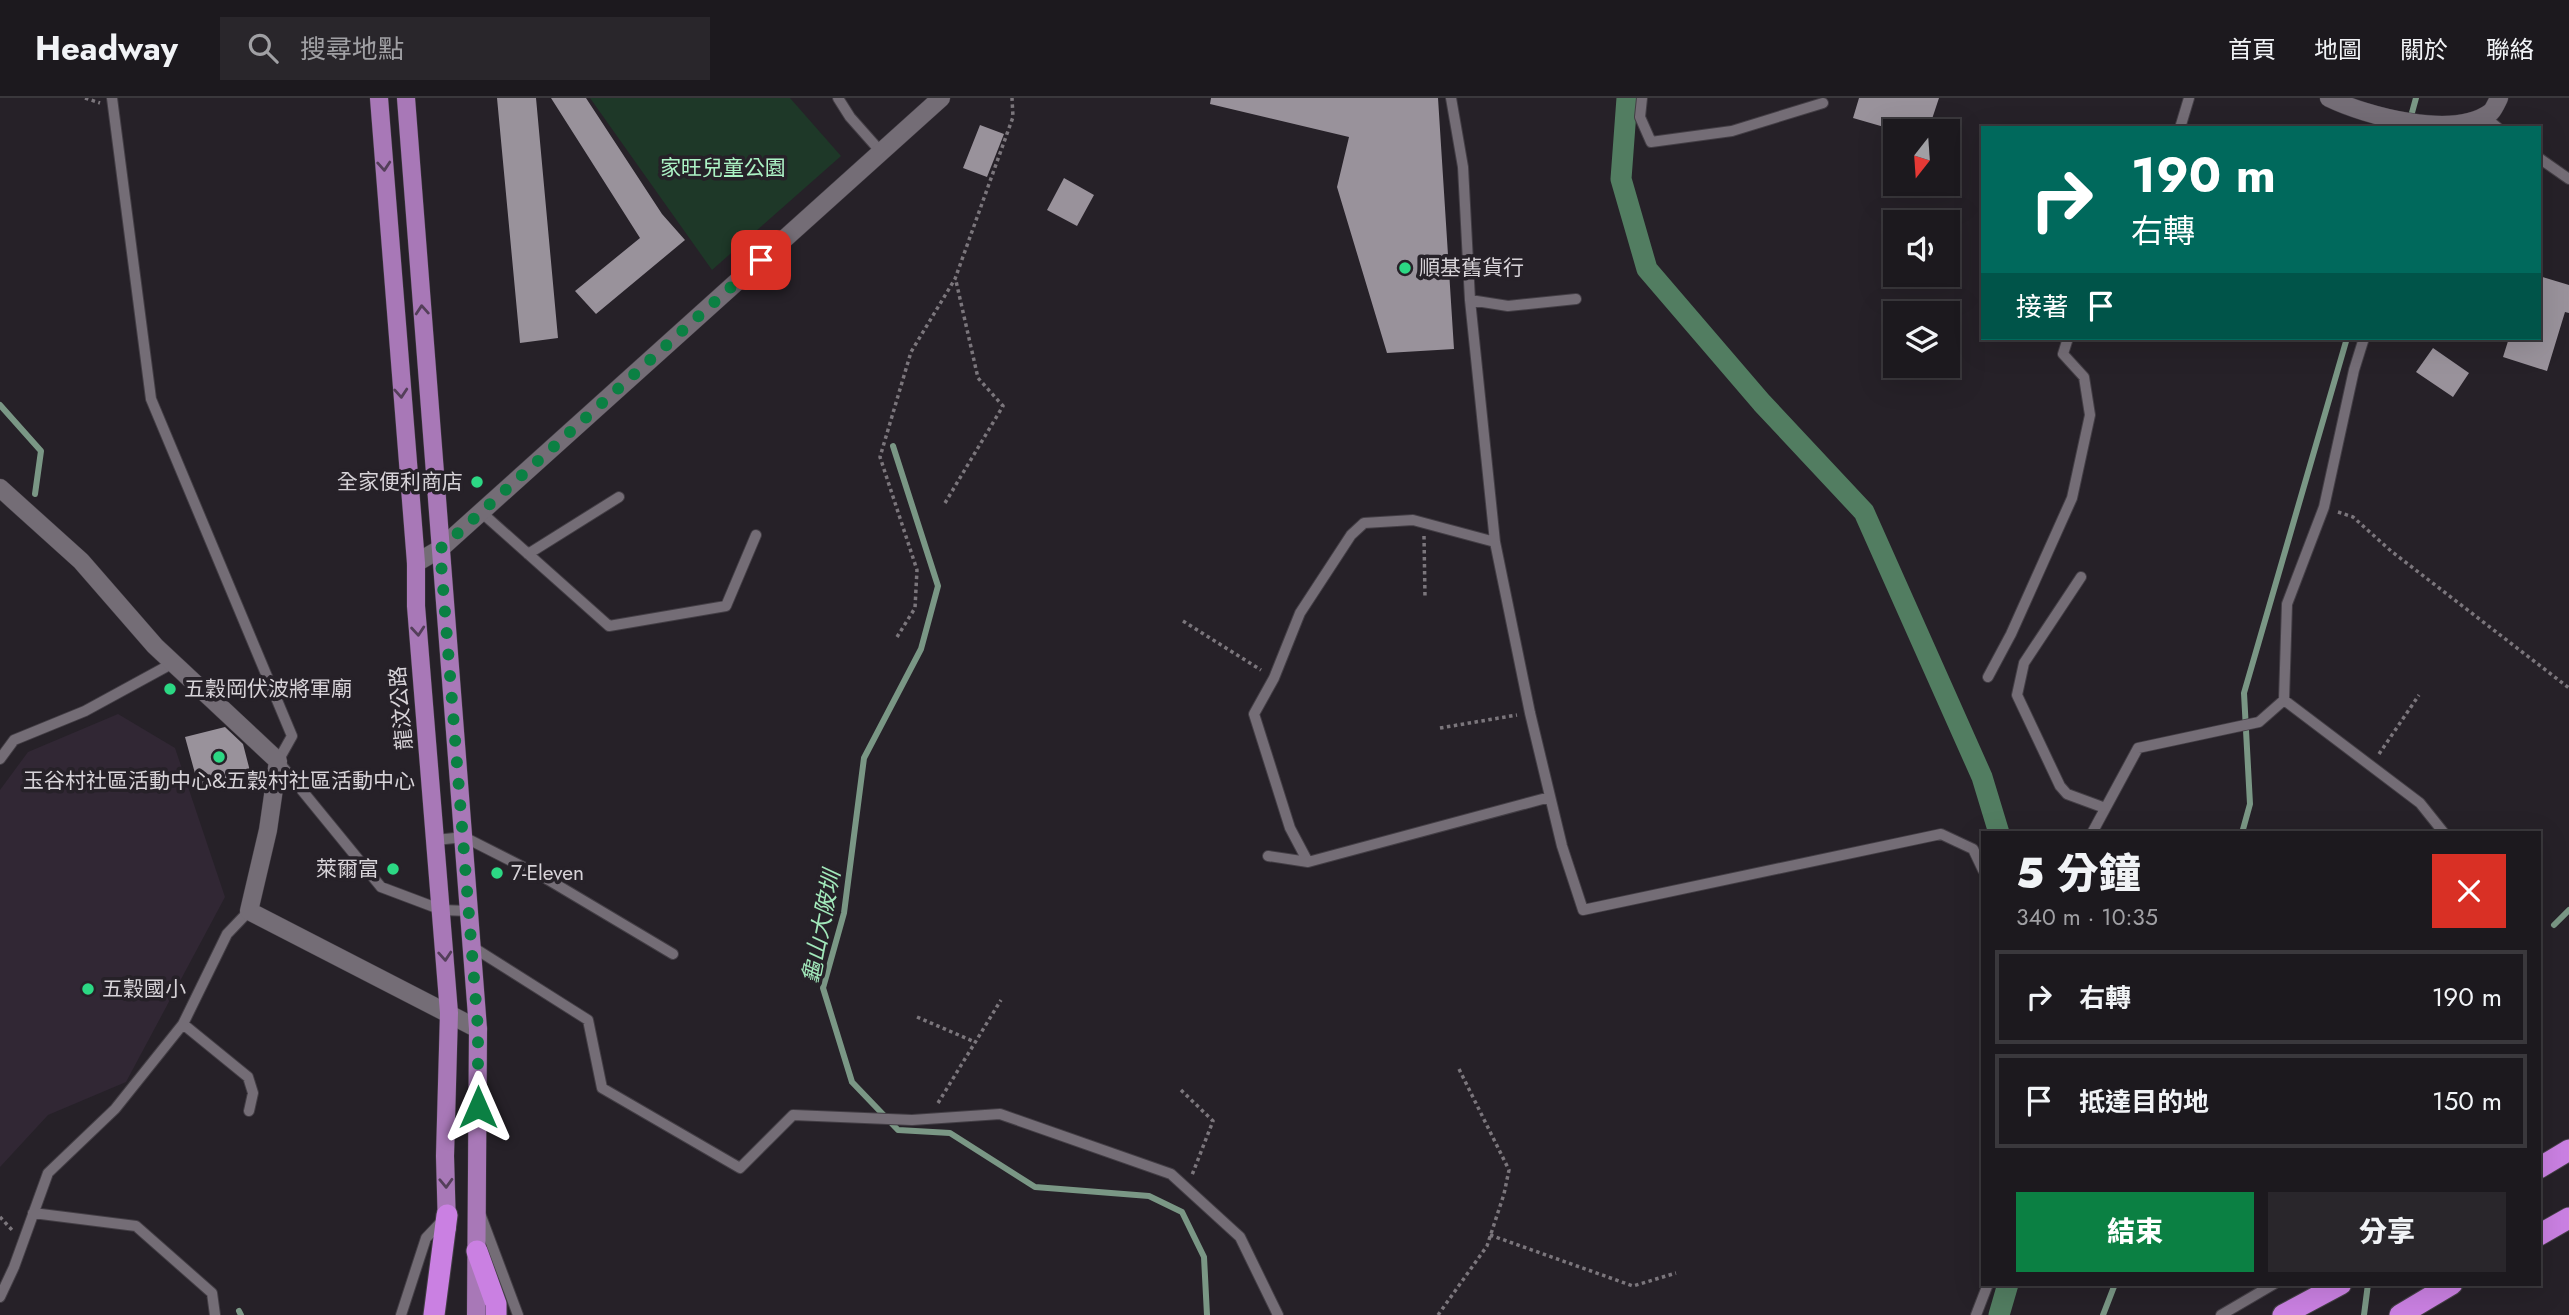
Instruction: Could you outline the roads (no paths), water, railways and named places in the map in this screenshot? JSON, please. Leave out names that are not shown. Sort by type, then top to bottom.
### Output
[{"type":"highway","points":[[2541,1167],[2569,1150]]},
{"type":"highway","points":[[434,1315],[447,1215]]},
{"type":"highway","points":[[2541,1234],[2569,1218]]},
{"type":"highway","points":[[477,1251],[496,1304],[496,1315]]},
{"type":"highway","points":[[2283,1315],[2337,1286]]},
{"type":"highway","points":[[2400,1315],[2449,1286]]},
{"type":"main road","name":"龍汶公路","points":[[379,98],[416,563],[416,606],[450,1013],[445,1156],[445,1315]]},
{"type":"main road","points":[[406,98],[478,1029],[476,1315]]},
{"type":"main road","points":[[445,1156],[478,1159]]},
{"type":"street","points":[[416,563],[440,549],[941,98]]},
{"type":"street","points":[[2329,98],[2356,111],[2427,126],[2465,123],[2491,111],[2499,98]]},
{"type":"street","points":[[0,488],[81,561],[173,663],[278,761],[268,830],[248,911],[478,1029]]},
{"type":"lane","points":[[112,98],[151,399],[292,736],[278,761],[380,887],[442,910],[469,911]]},
{"type":"lane","points":[[838,98],[850,117],[881,152]]},
{"type":"lane","points":[[1451,98],[1463,167],[1470,300],[1494,542],[1550,797],[1562,846],[1583,910],[1941,834],[1973,849],[1981,866]]},
{"type":"lane","points":[[1642,98],[1640,117],[1651,142],[1732,131],[1823,103]]},
{"type":"lane","points":[[2181,126],[2189,98]]},
{"type":"lane","points":[[2482,116],[2495,126]]},
{"type":"lane","points":[[2541,159],[2569,179]]},
{"type":"lane","points":[[1470,300],[1508,306],[1576,299]]},
{"type":"lane","points":[[1988,677],[2040,573],[2072,498],[2090,415],[2084,377],[2063,354],[2067,340]]},
{"type":"lane","points":[[2093,831],[2138,748],[2259,722],[2284,700],[2287,604],[2324,507],[2354,370],[2363,340]]},
{"type":"lane","points":[[528,554],[619,498]]},
{"type":"lane","points":[[481,512],[609,626],[726,606],[756,535]]},
{"type":"lane","points":[[1308,862],[1290,828],[1254,714],[1273,678],[1300,613],[1351,534],[1364,523],[1413,520],[1494,542]]},
{"type":"lane","points":[[2081,578],[2024,663],[2017,695],[2060,786],[2067,794],[2105,808]]},
{"type":"lane","points":[[0,759],[14,740],[85,711],[173,663]]},
{"type":"lane","points":[[2284,700],[2420,803],[2442,831]]},
{"type":"lane","points":[[1268,856],[1308,862],[1550,797]]},
{"type":"lane","points":[[436,840],[464,837],[547,879],[673,954]]},
{"type":"lane","points":[[0,1297],[14,1267],[48,1173],[115,1109],[183,1024],[227,934],[248,911]]},
{"type":"lane","points":[[471,946],[587,1020],[602,1088],[740,1168],[793,1115],[929,1119],[1000,1114],[1171,1174],[1240,1237],[1278,1315]]},
{"type":"lane","points":[[183,1024],[248,1077],[253,1093],[249,1111]]},
{"type":"lane","points":[[475,1202],[518,1315]]},
{"type":"lane","points":[[33,1213],[136,1226],[212,1293],[215,1315]]},
{"type":"lane","points":[[401,1315],[426,1238],[447,1215]]},
{"type":"lane","points":[[1976,1315],[1986,1286]]},
{"type":"lane","points":[[2221,1315],[2271,1286]]},
{"type":"waterway","points":[[1627,98],[1621,179],[1647,269],[1762,403],[1864,512],[1982,777],[1998,831]]},
{"type":"waterway","points":[[2410,120],[2416,98]]},
{"type":"waterway","points":[[2243,831],[2250,804],[2244,693],[2346,340]]},
{"type":"waterway","points":[[0,405],[41,451],[35,494]]},
{"type":"waterway","name":"龜山大陂圳","points":[[893,446],[938,586],[921,649],[864,758],[844,913],[823,988],[852,1082],[898,1130],[950,1133],[1035,1187],[1149,1196],[1182,1212],[1204,1257],[1207,1315]]},
{"type":"waterway","points":[[2554,925],[2569,910]]},
{"type":"waterway","points":[[1999,1315],[2007,1286]]},
{"type":"waterway","points":[[2103,1315],[2114,1286]]},
{"type":"waterway","points":[[2364,1315],[2368,1286]]},
{"type":"waterway","points":[[239,1311],[241,1315]]},
{"type":"place","name":"順基舊貨行","points":[[1405,268]]},
{"type":"place","name":"全家便利商店","points":[[477,482]]},
{"type":"place","name":"五穀岡伏波將軍廟","points":[[170,689]]},
{"type":"place","name":"玉谷村社區活動中心&五穀村社區活動中心","points":[[219,757]]},
{"type":"place","name":"萊爾富","points":[[393,869]]},
{"type":"place","name":"7-Eleven","points":[[497,873]]},
{"type":"place","name":"五穀國小","points":[[88,989]]},
{"type":"park label","name":"家旺兒童公園","points":[[723,168]]}]
